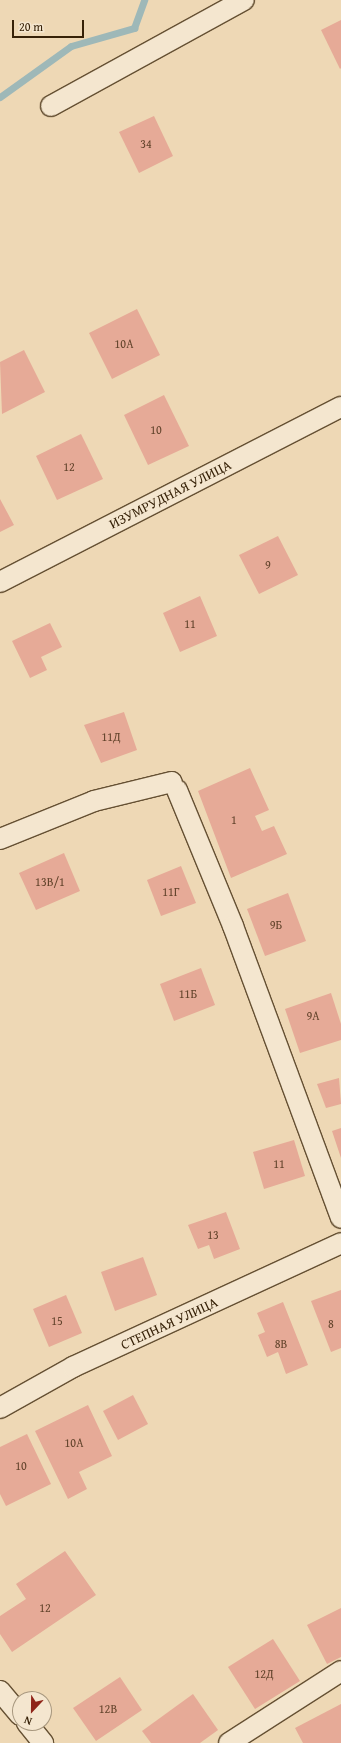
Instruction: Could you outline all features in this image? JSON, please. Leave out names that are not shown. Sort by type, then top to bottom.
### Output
[{"type":"street","points":[[51,106],[244,0]]},
{"type":"street","name":"ИЗУМРУДНАЯ УЛИЦА","points":[[0,582],[341,407]]},
{"type":"street","points":[[0,839],[94,801],[174,786],[233,926],[341,1218]]},
{"type":"street","name":"СТЕПНАЯ УЛИЦА","points":[[0,1408],[73,1367],[341,1243]]},
{"type":"street","points":[[229,1743],[341,1672]]},
{"type":"street","points":[[0,1691],[12,1705]]},
{"type":"street","points":[[33,1731],[43,1743]]},
{"type":"building","points":[[341,20],[341,68],[340,69],[321,30]]},
{"type":"building","points":[[154,116],[173,156],[139,173],[119,132]]},
{"type":"building","points":[[137,309],[160,355],[112,379],[89,333]]},
{"type":"building","points":[[24,350],[45,392],[2,414],[0,362]]},
{"type":"building","points":[[164,395],[189,446],[148,465],[124,415]]},
{"type":"building","points":[[81,434],[103,479],[57,500],[36,456]]},
{"type":"building","points":[[0,499],[14,525],[0,532]]},
{"type":"building","points":[[278,536],[298,575],[259,594],[239,555]]},
{"type":"building","points":[[200,596],[217,636],[180,652],[163,613]]},
{"type":"building","points":[[50,623],[62,647],[41,657],[47,670],[30,678],[12,641]]},
{"type":"building","points":[[124,712],[137,750],[101,763],[84,725]]},
{"type":"building","points":[[250,768],[269,810],[255,816],[262,831],[274,826],[287,854],[231,878],[198,791]]},
{"type":"building","points":[[64,853],[80,891],[36,910],[19,873]]},
{"type":"building","points":[[181,866],[196,903],[161,916],[147,880]]},
{"type":"building","points":[[288,893],[306,941],[265,956],[247,909]]},
{"type":"building","points":[[201,968],[215,1005],[174,1021],[160,984]]},
{"type":"building","points":[[331,993],[341,1024],[341,1040],[300,1053],[285,1009]]},
{"type":"building","points":[[339,1078],[341,1104],[326,1108],[317,1084]]},
{"type":"building","points":[[341,1128],[341,1158],[332,1131]]},
{"type":"building","points":[[294,1140],[305,1176],[264,1189],[253,1152]]},
{"type":"building","points":[[226,1212],[240,1249],[214,1259],[209,1245],[198,1249],[188,1225]]},
{"type":"building","points":[[143,1257],[157,1295],[115,1311],[101,1272]]},
{"type":"building","points":[[341,1290],[341,1348],[331,1352],[311,1301]]},
{"type":"building","points":[[66,1295],[82,1333],[49,1347],[33,1309]]},
{"type":"building","points":[[283,1302],[308,1365],[286,1374],[278,1352],[267,1357],[258,1335],[265,1332],[257,1313]]},
{"type":"building","points":[[133,1395],[148,1424],[118,1440],[103,1411]]},
{"type":"building","points":[[88,1405],[112,1456],[79,1472],[87,1489],[68,1499],[35,1431]]},
{"type":"building","points":[[27,1434],[51,1484],[6,1506],[0,1494],[0,1447]]},
{"type":"building","points":[[65,1551],[96,1595],[12,1652],[0,1634],[0,1616],[26,1599],[16,1584]]},
{"type":"building","points":[[341,1608],[341,1657],[327,1664],[307,1625]]},
{"type":"building","points":[[273,1639],[300,1681],[255,1709],[228,1667]]},
{"type":"building","points":[[120,1677],[142,1710],[96,1741],[73,1708]]},
{"type":"building","points":[[193,1694],[218,1730],[200,1743],[151,1743],[142,1731]]},
{"type":"building","points":[[341,1704],[341,1743],[303,1743],[295,1728]]},
{"type":"waterway","points":[[0,97],[71,46],[134,28],[144,0]]}]
